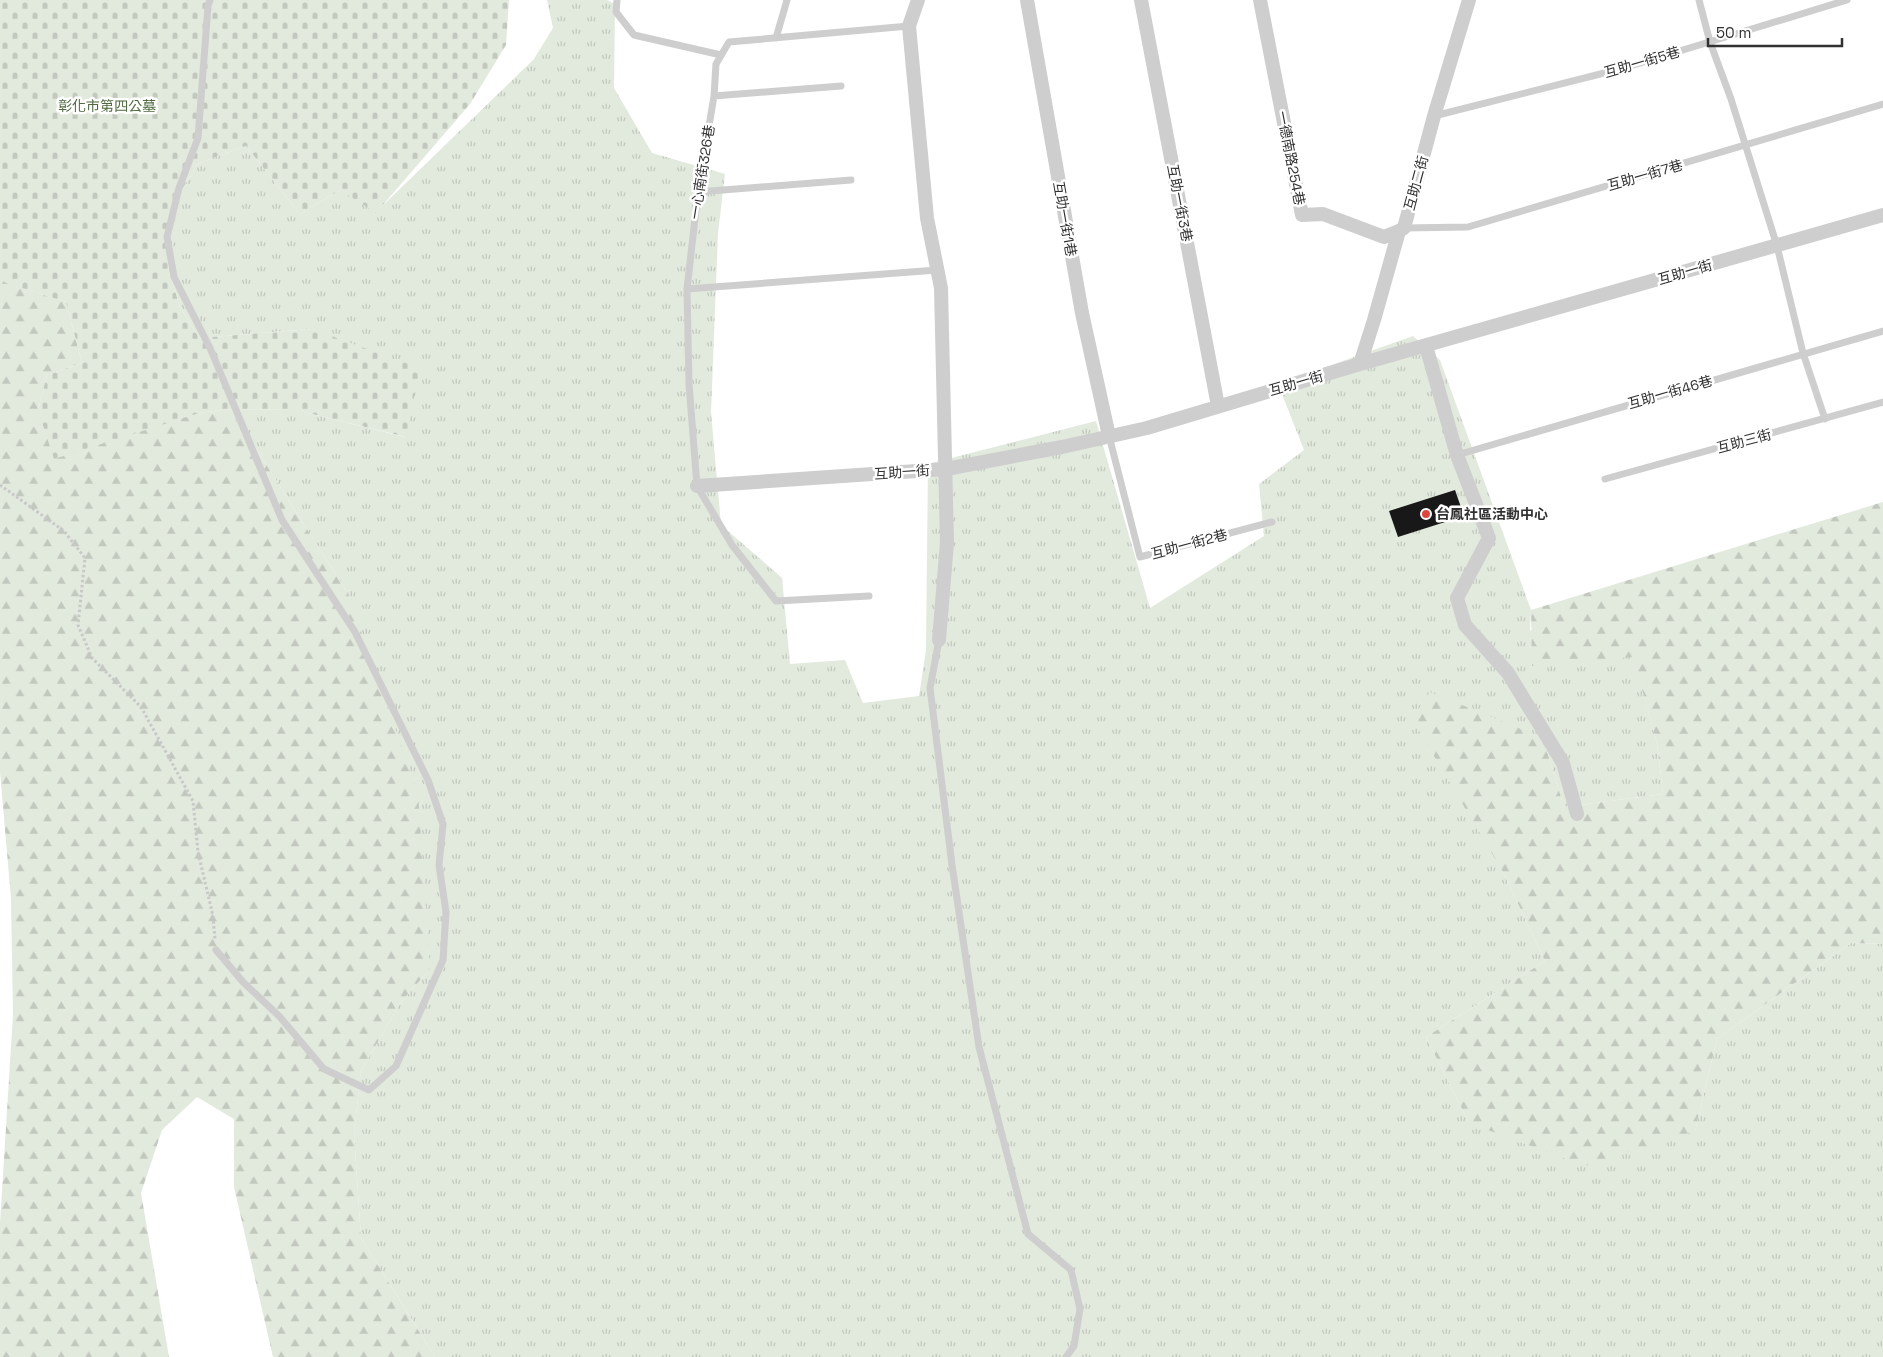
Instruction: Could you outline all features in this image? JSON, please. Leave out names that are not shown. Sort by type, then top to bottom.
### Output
[{"type":"street","points":[[918,0],[909,26],[927,218],[941,288],[947,542],[939,640]]},
{"type":"street","name":"互助一街1巷","points":[[1027,0],[1082,313],[1109,436]]},
{"type":"street","name":"互助一街3巷","points":[[1141,0],[1218,406]]},
{"type":"street","name":"一德南路254巷","points":[[1260,0],[1302,216],[1323,214],[1384,237],[1402,230]]},
{"type":"street","name":"互助二街","points":[[1360,364],[1470,0]]},
{"type":"street","name":"互助一街","points":[[696,486],[946,468],[1007,458],[1147,428],[1360,364],[1883,216]]},
{"type":"street","points":[[1426,346],[1457,455],[1489,538],[1457,598],[1465,625],[1508,673],[1563,763],[1577,814]]},
{"type":"lane","points":[[210,0],[198,138],[179,188],[167,237],[174,277],[210,348],[282,520],[355,632],[428,780],[443,824],[440,865],[446,912],[443,960],[396,1066],[369,1090],[324,1069],[279,1016],[243,982],[216,950]]},
{"type":"lane","points":[[617,0],[616,12],[634,35],[721,55],[728,42],[909,26]]},
{"type":"lane","points":[[776,38],[787,0]]},
{"type":"lane","points":[[1699,0],[1710,42],[1731,98],[1744,146],[1777,246],[1803,353],[1825,419]]},
{"type":"lane","name":"互助一街5巷","points":[[1434,116],[1624,68],[1847,0]]},
{"type":"lane","name":"一心南街326巷","points":[[696,486],[689,384],[687,289],[698,192],[714,96],[716,64],[721,55]]},
{"type":"lane","points":[[714,96],[841,86]]},
{"type":"lane","name":"互助一街7巷","points":[[1402,230],[1468,227],[1883,104]]},
{"type":"lane","points":[[698,192],[850,180]]},
{"type":"lane","points":[[687,289],[937,270]]},
{"type":"lane","name":"互助一街46巷","points":[[1457,455],[1883,331]]},
{"type":"lane","name":"互助三街","points":[[1606,479],[1883,402]]},
{"type":"lane","name":"互助一街2巷","points":[[1109,436],[1140,557],[1272,522]]},
{"type":"lane","points":[[696,486],[732,545],[776,601],[869,596]]},
{"type":"lane","points":[[939,640],[930,688],[952,866],[979,1047],[1028,1234],[1071,1270],[1080,1309],[1074,1346],[1066,1357]]},
{"type":"path","points":[[0,485],[64,531],[84,558],[78,625],[92,658],[141,707],[193,801],[198,852],[213,916],[216,950]]},
{"type":"green space","name":"彰化市第四公墓","points":[[0,0],[509,0],[506,45],[470,104],[376,213],[340,190],[300,214],[246,146],[197,164],[177,198],[171,216],[168,254],[169,272],[180,307],[199,338],[312,329],[420,368],[406,437],[296,410],[231,409],[199,413],[54,459],[38,410],[47,375],[82,363],[66,302],[6,283],[0,279]]},
{"type":"green space","points":[[547,0],[607,0],[615,4],[614,88],[652,153],[725,174],[718,233],[711,412],[721,525],[782,578],[790,664],[845,660],[863,703],[919,696],[926,650],[928,464],[1096,421],[1150,608],[1264,536],[1259,484],[1304,450],[1278,384],[1413,336],[1440,360],[1531,610],[1530,630],[1633,656],[1657,743],[1663,794],[1564,807],[1543,738],[1503,872],[1545,961],[1426,1037],[1469,1123],[1695,1131],[1717,1039],[1851,943],[1883,944],[1883,1357],[435,1357],[361,1238],[354,1133],[361,1071],[401,1002],[430,969],[348,594],[231,409],[296,410],[405,437],[312,329],[199,338],[180,307],[169,272],[168,235],[177,198],[197,164],[246,146],[300,214],[340,190],[376,212],[534,59],[553,28]]},
{"type":"green space","points":[[0,279],[66,302],[82,363],[47,375],[38,410],[199,413],[231,409],[348,594],[418,793],[430,969],[401,1002],[361,1071],[354,1133],[361,1238],[435,1357],[273,1357],[234,1187],[234,1119],[197,1097],[162,1130],[141,1193],[169,1357],[0,1357],[0,1223],[13,1015],[11,898],[0,772]]},
{"type":"green space","points":[[1883,502],[1883,944],[1851,943],[1717,1039],[1695,1131],[1585,1166],[1469,1123],[1426,1037],[1545,961],[1503,872],[1412,719],[1430,692],[1543,738],[1564,807],[1663,794],[1657,743],[1633,657],[1532,666],[1531,610]]},
{"type":"building","name":"台鳳社區活動中心","points":[[1455,490],[1464,516],[1398,537],[1389,511]]},
{"type":"place","name":"台鳳社區活動中心","points":[[1426,514]]}]
